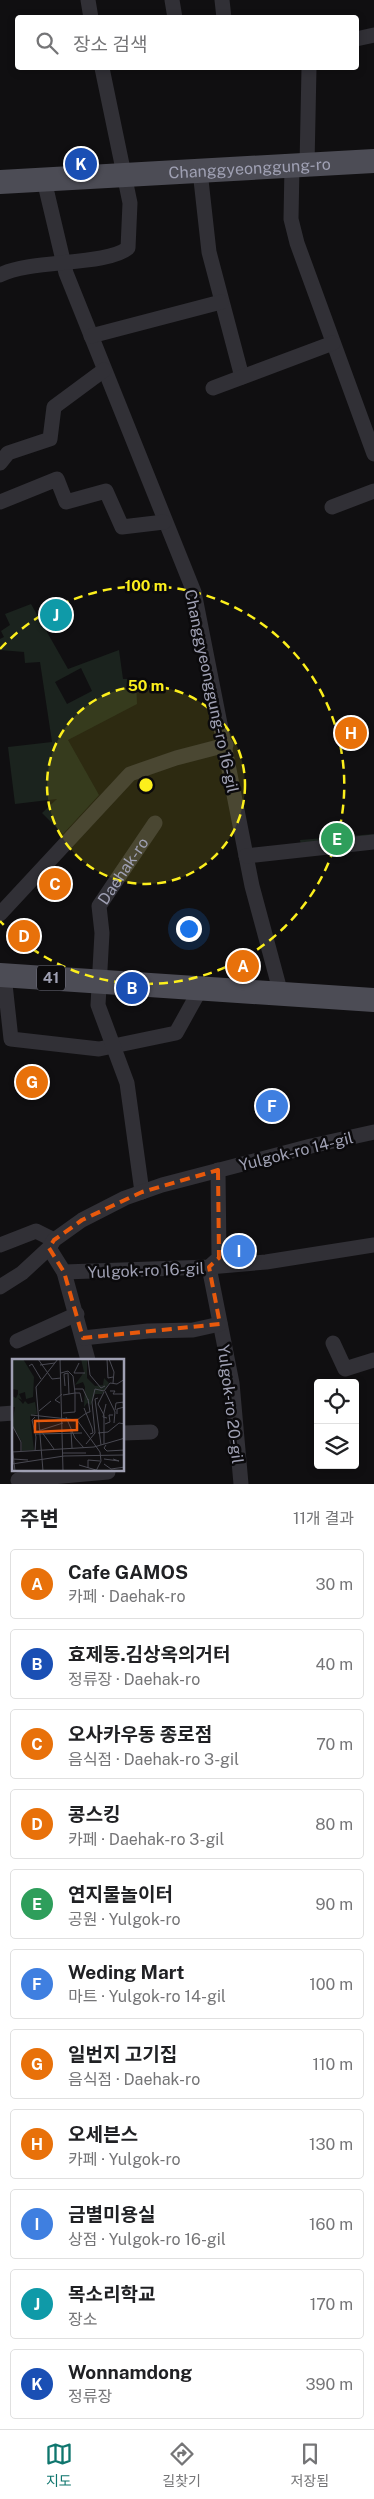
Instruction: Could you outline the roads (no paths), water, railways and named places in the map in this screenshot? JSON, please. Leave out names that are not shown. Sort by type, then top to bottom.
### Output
[{"type":"main road","name":"Changgyeonggung-ro","points":[[0,182],[374,161]]},
{"type":"main road","name":"41","points":[[2,975],[374,1000]]},
{"type":"street","points":[[88,0],[90,15]]},
{"type":"street","points":[[172,0],[174,15]]},
{"type":"street","points":[[222,0],[224,15]]},
{"type":"street","points":[[359,38],[374,35]]},
{"type":"street","points":[[0,275],[63,262],[120,254],[128,248],[130,203],[126,176],[102,70]]},
{"type":"street","points":[[309,70],[300,165],[291,219],[297,243],[374,454]]},
{"type":"street","points":[[200,171],[209,252],[242,378]]},
{"type":"street","name":"Changgyeonggung-ro 16-gil","points":[[44,180],[63,262],[164,522],[194,592],[226,745],[246,856],[281,994]]},
{"type":"street","points":[[91,336],[221,302]]},
{"type":"street","points":[[214,388],[334,343]]},
{"type":"street","points":[[0,463],[8,453],[50,439],[54,408],[104,370]]},
{"type":"street","points":[[0,502],[57,479],[66,502],[106,491],[122,528],[164,522]]},
{"type":"street","points":[[332,507],[374,491]]},
{"type":"street","points":[[0,914],[130,774],[226,745]]},
{"type":"street","name":"Daehak-ro","points":[[142,1192],[127,1083],[98,1005],[102,933],[99,906],[155,823]]},
{"type":"street","points":[[246,856],[374,842]]},
{"type":"street","points":[[2,975],[11,1039],[99,1049],[176,1032],[201,988]]},
{"type":"street","name":"Yulgok-ro 14-gil","points":[[0,1287],[22,1273],[52,1244],[82,1220],[142,1192],[218,1170],[374,1132]]},
{"type":"street","name":"Yulgok-ro 14-gil","points":[[209,1268],[219,1258],[218,1170]]},
{"type":"street","points":[[0,1245],[36,1231],[52,1244]]},
{"type":"street","name":"Yulgok-ro 16-gil","points":[[52,1244],[64,1272],[209,1268],[374,1248]]},
{"type":"street","name":"Yulgok-ro 20-gil","points":[[209,1268],[232,1383],[241,1484]]},
{"type":"street","points":[[64,1272],[88,1359]]},
{"type":"street","points":[[17,1341],[77,1314]]},
{"type":"street","name":"Yulgok-ro 20-gil","points":[[83,1338],[148,1331],[193,1330],[220,1324]]},
{"type":"street","points":[[333,1343],[345,1369],[374,1360]]},
{"type":"street","points":[[125,1433],[151,1432]]},
{"type":"street","points":[[18,1478],[108,1476]]},
{"type":"place","name":"Wonnamdong","points":[[81,164]]},
{"type":"place","name":"목소리학교","points":[[56,615]]},
{"type":"place","name":"오세븐스","points":[[351,733]]},
{"type":"place","name":"연지물놀이터","points":[[337,839]]},
{"type":"place","name":"오사카우동 종로점","points":[[55,884]]},
{"type":"place","name":"콩스킹","points":[[24,936]]},
{"type":"place","name":"Cafe GAMOS","points":[[243,966]]},
{"type":"place","name":"효제동.김상옥의거터","points":[[132,988]]},
{"type":"place","name":"일번지 고기집","points":[[32,1082]]},
{"type":"place","name":"Weding Mart","points":[[272,1106]]},
{"type":"place","name":"금별미용실","points":[[239,1251]]}]
